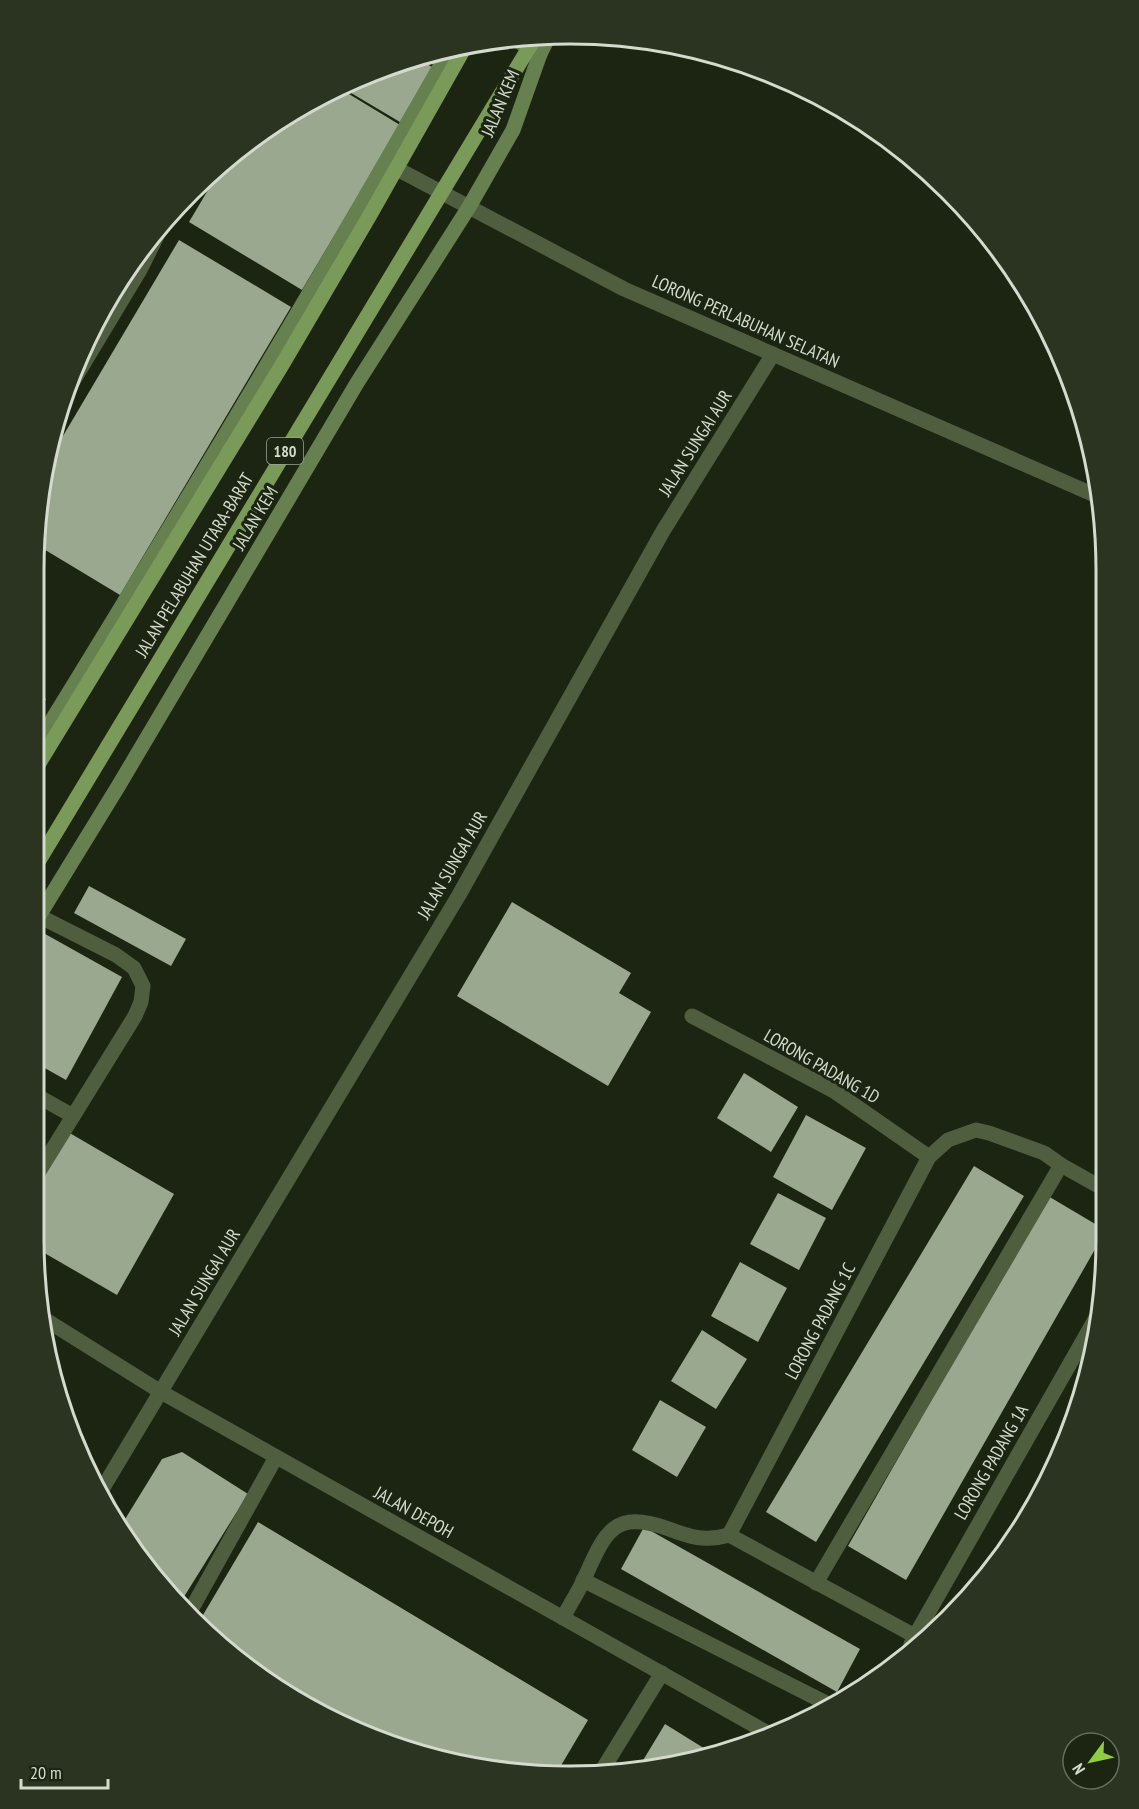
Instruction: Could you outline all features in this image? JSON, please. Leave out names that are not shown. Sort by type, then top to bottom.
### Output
[{"type":"main road","name":"JALAN PELABUHAN UTARA-BARAT","points":[[44,852],[530,45]]},
{"type":"main road","name":"JALAN PELABUHAN UTARA-BARAT","points":[[44,755],[282,365],[460,55]]},
{"type":"street","name":"JALAN KEM","points":[[44,908],[357,383],[469,207],[513,130],[545,45]]},
{"type":"street","points":[[526,46],[540,54]]},
{"type":"street","points":[[44,733],[144,572],[386,163],[445,59]]},
{"type":"street","name":"LORONG PERLABUHAN SELATAN","points":[[386,163],[624,289],[1090,493]]},
{"type":"street","name":"JALAN SUNGAI AUR","points":[[105,1485],[459,895],[663,531],[773,354]]},
{"type":"street","points":[[44,922],[116,954],[134,968],[143,986],[141,1002],[135,1016],[44,1163]]},
{"type":"street","name":"LORONG PADANG 1D","points":[[692,1016],[834,1091],[929,1157]]},
{"type":"street","points":[[44,1100],[73,1116]]},
{"type":"street","name":"LORONG PADANG 1C","points":[[729,1535],[929,1157],[943,1143],[957,1135],[976,1130],[1044,1154],[1060,1165]]},
{"type":"street","points":[[816,1583],[1060,1165],[1096,1185]]},
{"type":"street","name":"JALAN DEPOH","points":[[51,1323],[161,1392],[761,1729]]},
{"type":"street","name":"LORONG PADANG 1A","points":[[916,1635],[1086,1335]]},
{"type":"street","points":[[193,1606],[276,1457]]},
{"type":"street","points":[[563,1618],[584,1580],[600,1543],[611,1530],[637,1521],[701,1539],[714,1539],[729,1535],[911,1639]]},
{"type":"street","points":[[584,1580],[821,1701]]},
{"type":"street","points":[[606,1764],[662,1673]]},
{"type":"building","points":[[426,63],[432,67],[400,122],[350,92],[400,71]]},
{"type":"building","points":[[348,93],[400,125],[302,290],[189,222],[210,186],[249,152],[277,132],[337,98]]},
{"type":"building","points":[[179,240],[291,307],[120,595],[45,550],[48,501],[59,443]]},
{"type":"building","points":[[89,886],[186,939],[171,966],[74,913]]},
{"type":"building","points":[[512,902],[631,973],[619,993],[651,1012],[608,1086],[457,996]]},
{"type":"building","points":[[44,933],[122,977],[66,1080],[44,1068]]},
{"type":"building","points":[[744,1073],[798,1107],[771,1152],[717,1118]]},
{"type":"building","points":[[806,1115],[866,1148],[832,1210],[773,1177]]},
{"type":"building","points":[[68,1132],[174,1194],[117,1295],[44,1253],[44,1174]]},
{"type":"building","points":[[974,1166],[1024,1196],[816,1542],[766,1512]]},
{"type":"building","points":[[778,1193],[826,1218],[799,1270],[750,1244]]},
{"type":"building","points":[[1048,1196],[1096,1224],[1096,1248],[906,1580],[848,1546]]},
{"type":"building","points":[[740,1262],[787,1288],[758,1342],[711,1316]]},
{"type":"building","points":[[702,1330],[747,1359],[716,1409],[671,1381]]},
{"type":"building","points":[[660,1400],[706,1427],[677,1477],[632,1450]]},
{"type":"building","points":[[182,1452],[248,1494],[184,1597],[152,1560],[125,1520],[162,1459]]},
{"type":"building","points":[[258,1522],[588,1720],[561,1765],[501,1761],[433,1748],[368,1725],[306,1695],[249,1657],[203,1615]]},
{"type":"building","points":[[644,1527],[860,1649],[837,1692],[621,1569]]},
{"type":"building","points":[[665,1724],[704,1748],[672,1755],[643,1760]]}]
